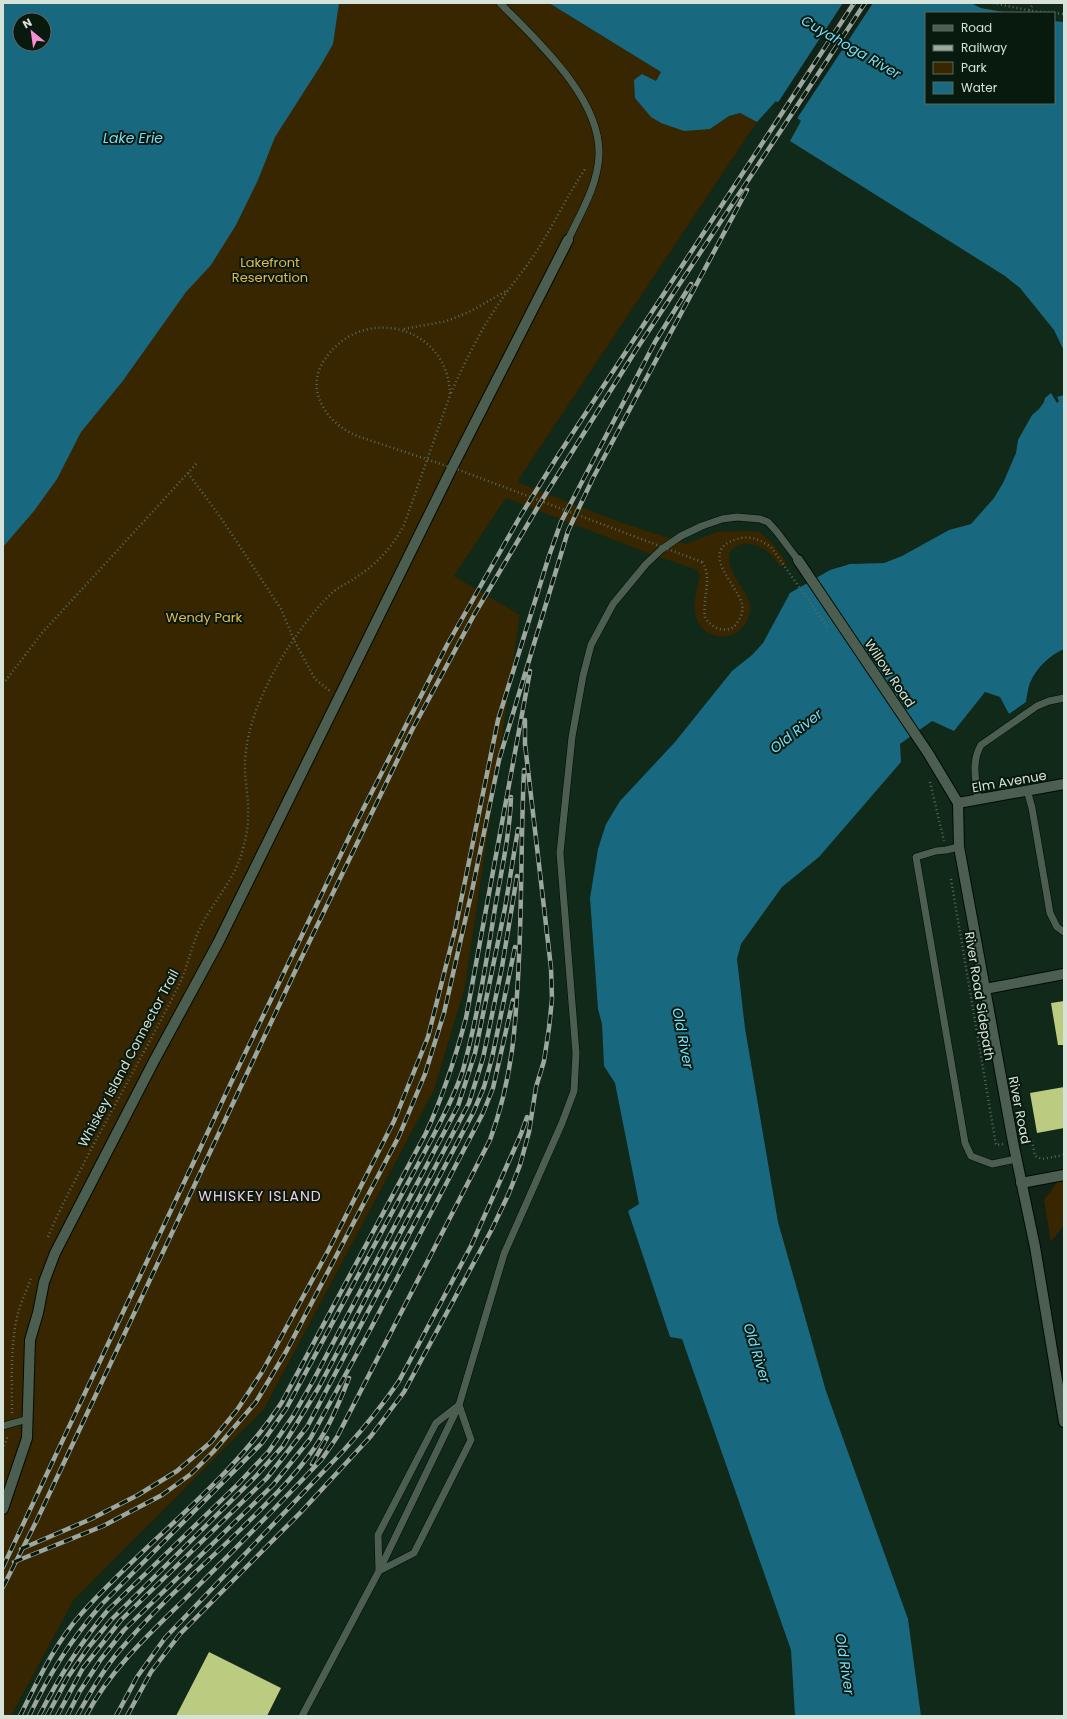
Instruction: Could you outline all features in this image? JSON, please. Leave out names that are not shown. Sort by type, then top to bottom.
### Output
[{"type":"street","points":[[3,1509],[27,1438],[30,1340],[38,1313],[44,1282],[55,1254],[154,1061],[218,943],[453,466],[568,240]]},
{"type":"street","name":"Willow Road","points":[[798,560],[928,753],[958,803]]},
{"type":"street","name":"Elm Avenue","points":[[958,803],[1064,784]]},
{"type":"street","name":"River Road","points":[[958,803],[959,847],[1016,1159],[1035,1247],[1064,1422]]},
{"type":"street","points":[[985,989],[1064,974]]},
{"type":"street","points":[[1021,1183],[1064,1175]]},
{"type":"lane","points":[[500,3],[561,69],[574,87],[592,119],[596,131],[599,155],[595,178],[568,240]]},
{"type":"lane","points":[[302,1716],[378,1572],[459,1405],[504,1254],[562,1123],[574,1091],[576,1054],[560,853],[572,737],[583,676],[591,645],[613,604],[646,564],[662,549],[681,536],[702,526],[722,519],[737,517],[760,519],[768,522],[798,560]]},
{"type":"lane","points":[[978,799],[974,763],[976,753],[981,745],[1037,706],[1049,701],[1064,698]]},
{"type":"lane","points":[[1027,790],[1032,808],[1050,913],[1057,927],[1064,932]]},
{"type":"lane","points":[[959,847],[936,851],[916,857],[965,1143],[971,1156],[992,1164],[1016,1159]]},
{"type":"lane","points":[[378,1572],[378,1535],[436,1423],[459,1405]]},
{"type":"lane","points":[[378,1572],[414,1553],[470,1440],[459,1405]]},
{"type":"lane","points":[[3,1426],[28,1419]]},
{"type":"path","points":[[993,3],[1045,12]]},
{"type":"path","points":[[1029,10],[1034,3]]},
{"type":"path","points":[[450,395],[470,352],[508,289],[536,253],[574,185],[588,166],[599,155]]},
{"type":"path","points":[[404,329],[448,321],[469,312],[508,289]]},
{"type":"path","name":"Whiskey Island Connector Trail","points":[[46,1242],[57,1215],[178,988],[202,924],[224,890],[235,868],[242,850],[247,828],[248,816],[245,766],[249,734],[258,702],[278,664],[294,640],[331,594],[367,570],[381,558],[398,537],[404,525],[450,395],[450,382],[435,350],[417,336],[404,329],[389,327],[370,329],[342,340],[332,349],[321,365],[316,380],[318,397],[325,410],[343,430],[363,438],[459,470],[702,562],[708,575],[704,600],[705,618],[709,624],[722,630],[728,630],[734,627],[742,616],[742,605],[721,564],[720,552],[729,541],[738,538],[753,538],[771,547],[784,565]]},
{"type":"path","points":[[3,684],[42,633],[197,463]]},
{"type":"path","points":[[188,473],[221,518],[280,609],[294,640],[315,679],[338,699]]},
{"type":"path","points":[[930,780],[946,850]]},
{"type":"path","name":"River Road Sidepath","points":[[950,874],[996,1145]]},
{"type":"path","points":[[1032,1141],[1036,1156],[1042,1159],[1064,1155]]},
{"type":"path","points":[[3,1450],[11,1423],[14,1345],[18,1313],[33,1275]]},
{"type":"shaded area","points":[[971,3],[1064,3],[1064,21],[1055,20],[1055,12],[1007,12],[981,8]]},
{"type":"shaded area","points":[[776,101],[801,121],[790,141],[1005,276],[1020,288],[1054,330],[1064,351],[1064,395],[1058,397],[1060,401],[1057,403],[1051,394],[1032,415],[1018,440],[1016,453],[1003,483],[994,498],[971,524],[949,530],[902,556],[883,563],[850,564],[840,566],[830,570],[790,593],[763,643],[752,655],[732,671],[675,742],[620,801],[606,824],[598,849],[590,898],[598,1009],[602,1024],[604,1066],[615,1083],[639,1205],[628,1211],[670,1337],[682,1339],[791,1650],[795,1716],[11,1716],[73,1601],[264,1409],[434,1090],[465,987],[520,615],[454,576],[757,122]]},
{"type":"shaded area","points":[[1064,649],[1064,1175],[1022,1183],[1064,1422],[1064,1716],[921,1716],[908,1619],[826,1391],[778,1222],[745,1027],[737,959],[741,944],[767,906],[782,887],[819,857],[900,744],[932,721],[954,731],[985,692],[1000,697],[1009,714],[1026,702],[1030,683],[1042,666],[1055,653]]},
{"type":"green space","name":"Lakefront Reservation","points":[[10,3],[549,3],[661,72],[656,82],[710,129],[729,116],[741,113],[757,122],[517,482],[614,520],[686,544],[717,532],[760,532],[772,543],[787,563],[781,567],[768,552],[755,545],[738,545],[730,552],[730,566],[749,601],[750,613],[745,624],[739,631],[731,635],[716,636],[708,633],[697,621],[695,603],[700,575],[697,570],[648,553],[506,498],[454,576],[520,615],[465,987],[434,1090],[264,1409],[73,1601],[11,1716],[3,1716],[3,15]]},
{"type":"green space","points":[[1064,1173],[1064,1225],[1051,1242],[1044,1200]]},
{"type":"water","name":"Lake Erie","points":[[3,3],[339,3],[333,44],[275,137],[258,180],[236,225],[211,265],[186,292],[122,382],[81,432],[57,479],[34,511],[3,547]]},
{"type":"water","name":"Cuyahoga River","points":[[549,3],[971,3],[981,8],[1003,12],[925,12],[925,104],[1055,104],[1055,21],[1064,22],[1064,351],[1054,330],[1020,288],[1005,276],[790,141],[801,121],[776,101],[757,122],[740,113],[729,116],[710,129],[684,131],[661,123],[651,117],[635,98],[634,80],[642,74],[656,81],[661,72]]},
{"type":"water","name":"Old River","points":[[1051,393],[1057,403],[1059,401],[1057,397],[1064,395],[1064,649],[1049,658],[1040,667],[1030,683],[1026,702],[1009,714],[1000,697],[985,692],[954,731],[932,721],[900,744],[901,762],[819,857],[782,887],[741,944],[737,959],[745,1028],[778,1222],[826,1391],[908,1619],[921,1716],[795,1716],[791,1650],[682,1339],[670,1337],[628,1211],[639,1204],[615,1083],[604,1066],[602,1024],[598,1009],[590,898],[598,849],[606,824],[620,801],[675,742],[732,671],[752,655],[763,643],[790,593],[830,570],[850,564],[884,563],[902,556],[949,530],[971,524],[994,498],[1003,483],[1016,453],[1018,440],[1032,415],[1039,409],[1045,398]]},
{"type":"pier","points":[[843,3],[873,3],[796,120],[777,104]]},
{"type":"building","points":[[1064,1001],[1064,1045],[1058,1045],[1051,1003]]},
{"type":"building","points":[[1064,1087],[1064,1128],[1037,1133],[1030,1093]]},
{"type":"building","points":[[209,1652],[281,1688],[267,1716],[176,1716]]},
{"type":"railway","points":[[3,1567],[238,1068],[355,825],[447,645],[521,515],[559,454],[854,3]]},
{"type":"railway","points":[[3,1587],[36,1522],[299,963],[412,730],[474,615],[542,500],[636,350],[865,3]]},
{"type":"railway","points":[[14,1562],[103,1526],[162,1495],[191,1474],[213,1452],[256,1402],[287,1350],[399,1136],[425,1074],[444,1013],[473,886],[499,760],[568,531],[593,478],[747,190]]},
{"type":"railway","points":[[21,1549],[91,1519],[138,1495],[177,1471],[211,1442],[237,1410],[262,1372],[328,1251],[394,1121],[428,1037],[455,930],[498,720],[561,522],[655,342],[691,284]]},
{"type":"railway","points":[[20,1716],[55,1649],[82,1613],[238,1459],[282,1402],[426,1133],[449,1076],[466,1018],[530,671]]},
{"type":"railway","points":[[127,1716],[151,1672],[180,1634],[301,1512],[371,1436],[404,1392],[492,1229],[509,1193],[520,1165],[529,1132],[536,1087],[544,1061],[552,999],[551,968],[525,744],[525,720]]},
{"type":"railway","points":[[86,1716],[107,1683],[131,1653],[255,1529],[322,1459],[337,1437],[490,1140],[504,1094],[515,1028],[520,934],[524,770]]},
{"type":"railway","points":[[29,1716],[61,1658],[101,1605],[262,1443],[286,1409],[430,1142],[456,1089],[463,1070],[473,1028],[482,986],[505,850],[511,797]]},
{"type":"railway","points":[[39,1716],[70,1661],[98,1622],[108,1610],[238,1484],[269,1451],[293,1416],[313,1381],[458,1106],[475,1053],[505,908],[518,829]]},
{"type":"railway","points":[[47,1716],[68,1677],[88,1648],[111,1620],[257,1475],[283,1446],[319,1387],[469,1103],[483,1058],[502,967],[517,876]]},
{"type":"railway","points":[[57,1716],[83,1668],[121,1620],[267,1478],[307,1427],[473,1113],[484,1087],[492,1058],[515,947]]},
{"type":"railway","points":[[67,1716],[80,1691],[101,1659],[124,1630],[273,1485],[310,1439],[370,1330],[483,1113],[493,1088],[513,1000]]},
{"type":"railway","points":[[116,1716],[137,1677],[165,1638],[344,1450],[373,1417],[399,1381],[471,1246],[521,1134],[527,1117]]},
{"type":"railway","points":[[77,1716],[108,1666],[134,1634],[263,1507],[304,1462],[321,1438],[349,1378]]},
{"type":"railway","points":[[312,1464],[327,1438]]},
{"type":"district","name":"WHISKEY ISLAND","points":[[260,1196]]},
{"type":"park label","name":"Wendy Park","points":[[204,617]]}]
